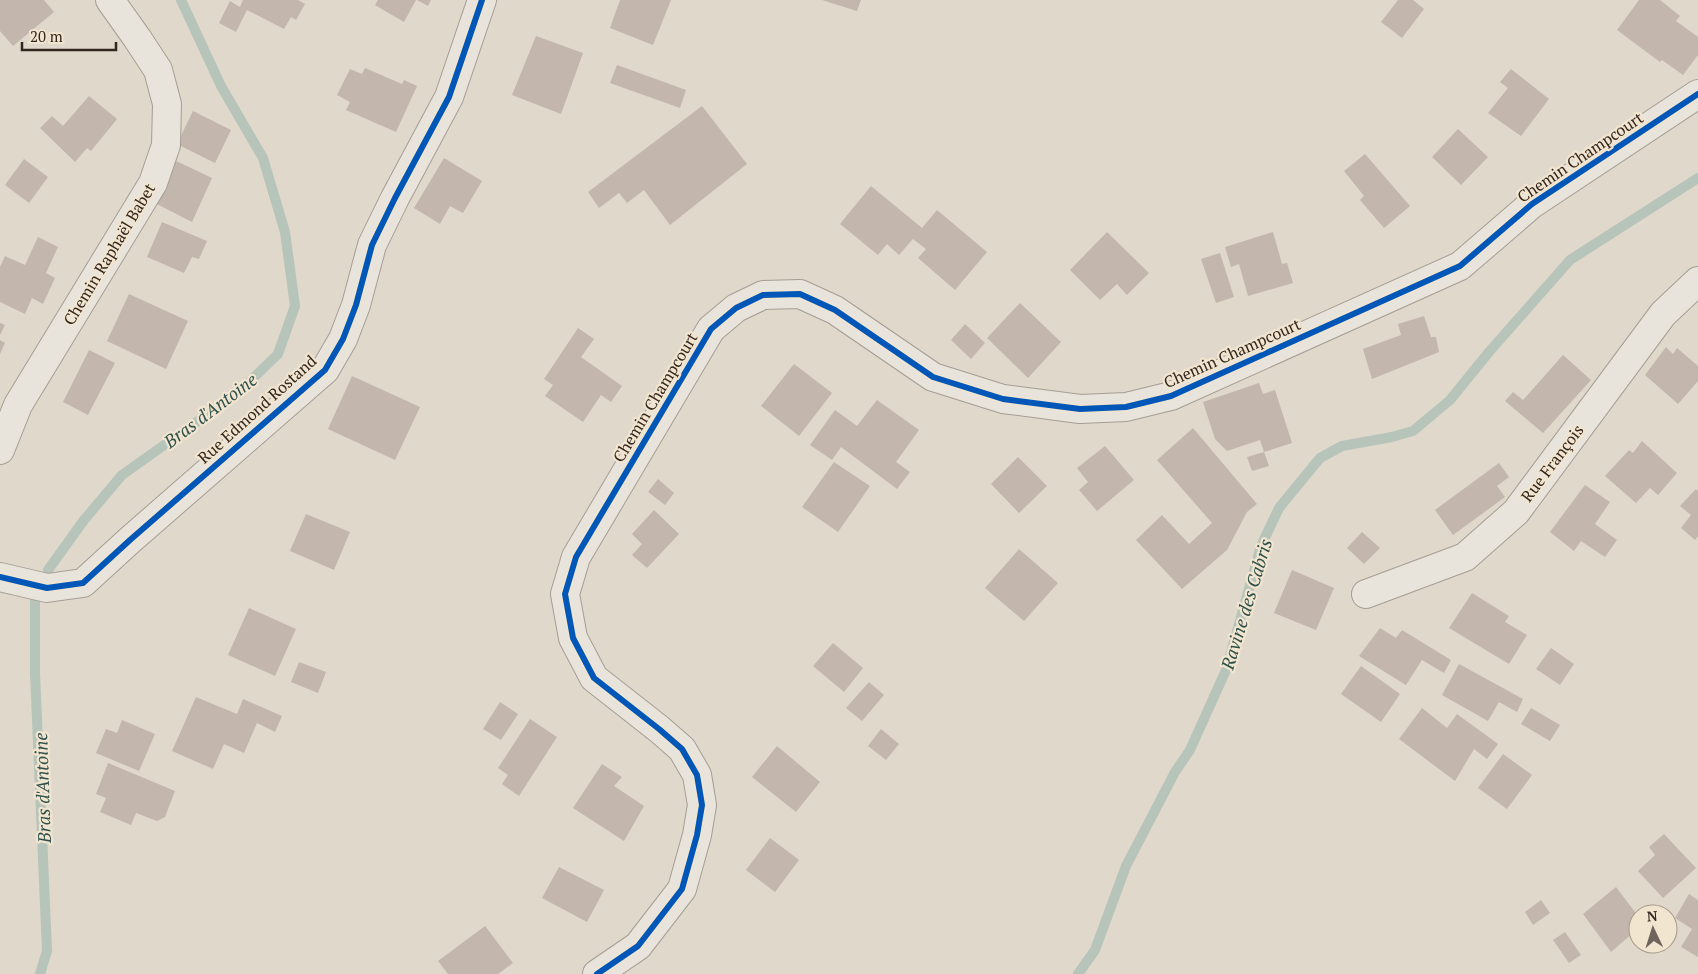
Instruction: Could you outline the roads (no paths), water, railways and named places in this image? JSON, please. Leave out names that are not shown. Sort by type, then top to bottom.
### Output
[{"type":"street","name":"Chemin Raphaël Babet","points":[[0,450],[18,404],[153,183],[166,145],[167,104],[158,70],[110,0]]},
{"type":"street","name":"Rue Edmond Rostand","points":[[0,577],[47,588],[83,583],[325,370],[343,339],[356,305],[372,246],[395,198],[449,97],[482,0]]},
{"type":"street","name":"Chemin Champcourt","points":[[597,974],[638,946],[682,889],[697,835],[702,805],[697,775],[682,749],[594,678],[573,638],[565,594],[576,557],[711,330],[736,308],[764,295],[800,294],[835,310],[933,378],[1003,399],[1080,409],[1126,407],[1171,396],[1460,266],[1532,204],[1698,94]]},
{"type":"street","name":"Rue François","points":[[1366,594],[1465,557],[1516,512],[1663,314],[1698,281]]},
{"type":"waterway","name":"Bras d'Antoine","points":[[48,570],[84,520],[122,475],[239,392],[278,354],[295,306],[285,232],[263,158],[221,86],[181,0]]},
{"type":"waterway","name":"Ravine des Cabris","points":[[1078,974],[1095,950],[1126,866],[1175,772],[1190,750],[1226,670],[1261,546],[1279,508],[1320,458],[1342,446],[1392,437],[1413,431],[1450,400],[1489,352],[1570,260],[1698,178]]},
{"type":"waterway","name":"Bras d'Antoine","points":[[35,601],[35,673],[47,951],[40,974]]}]
